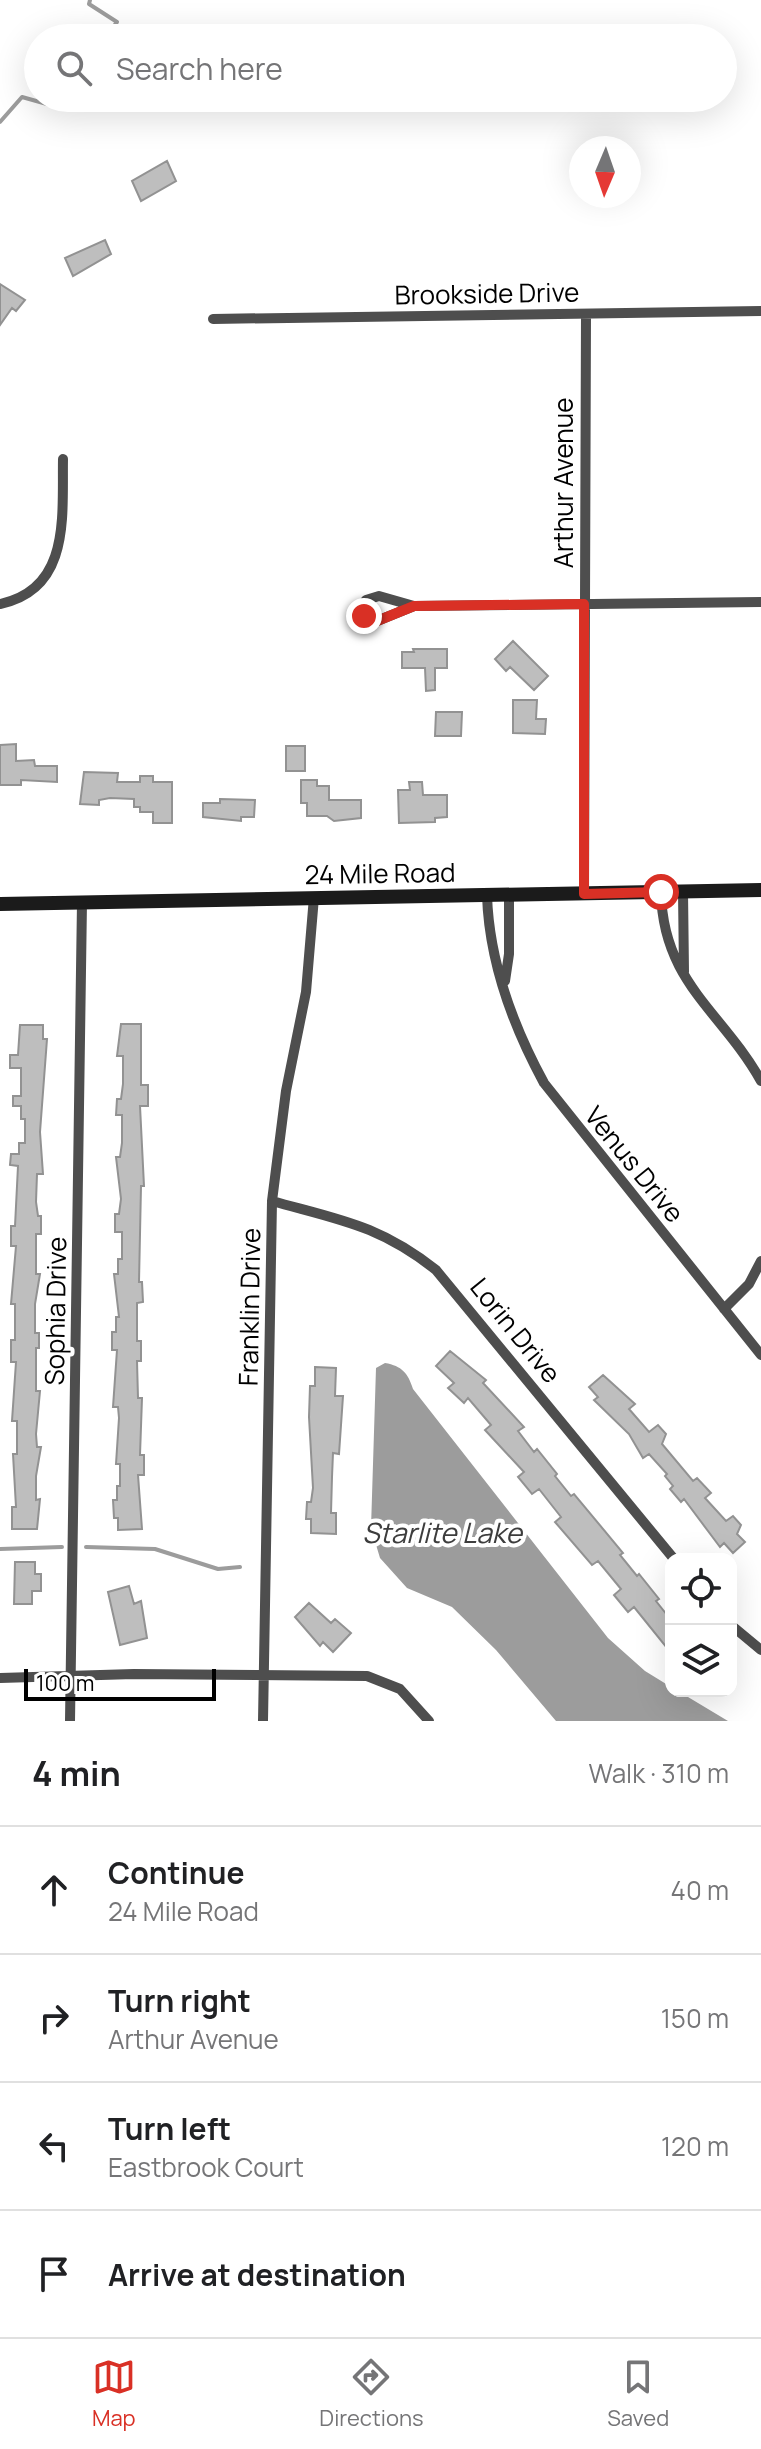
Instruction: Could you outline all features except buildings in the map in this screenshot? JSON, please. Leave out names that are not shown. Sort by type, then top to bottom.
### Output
[{"type":"street","name":"Brookside Drive","points":[[213,319],[761,311]]},
{"type":"street","name":"Arthur Avenue","points":[[584,894],[586,314]]},
{"type":"street","points":[[0,604],[35,588],[55,560],[62,535],[63,459]]},
{"type":"street","points":[[414,606],[761,602]]},
{"type":"street","name":"24 Mile Road","points":[[0,904],[761,890]]},
{"type":"street","points":[[661,892],[667,942],[684,974],[761,1081]]},
{"type":"street","points":[[683,892],[684,974]]},
{"type":"street","name":"Venus Drive","points":[[505,983],[509,954],[509,894]]},
{"type":"street","name":"Venus Drive","points":[[487,895],[493,955],[519,1031],[544,1083],[761,1355]]},
{"type":"street","name":"Franklin Drive","points":[[263,1721],[272,1201],[286,1091],[306,992],[314,897]]},
{"type":"street","name":"Sophia Drive","points":[[70,1721],[82,902]]},
{"type":"street","name":"Lorin Drive","points":[[272,1201],[373,1229],[392,1238],[436,1270],[669,1553]]},
{"type":"street","points":[[724,1309],[749,1284],[761,1261]]},
{"type":"street","points":[[737,1630],[761,1650]]},
{"type":"street","points":[[0,1678],[263,1673],[367,1676],[400,1689],[429,1721]]},
{"type":"water","name":"Starlite Lake","points":[[385,1363],[400,1368],[413,1389],[608,1638],[645,1671],[665,1683],[665,1697],[688,1697],[728,1721],[556,1721],[496,1650],[452,1607],[407,1588],[380,1558],[371,1528],[376,1368]]},
{"type":"waterway","points":[[90,0],[89,4],[117,22],[116,24]]},
{"type":"waterway","points":[[0,122],[24,98]]},
{"type":"waterway","points":[[0,1549],[62,1547]]},
{"type":"waterway","points":[[86,1547],[155,1549],[218,1569],[240,1567]]},
{"type":"route","points":[[364,616],[370,621],[384,620],[414,606],[584,604],[584,894],[661,892]]}]
